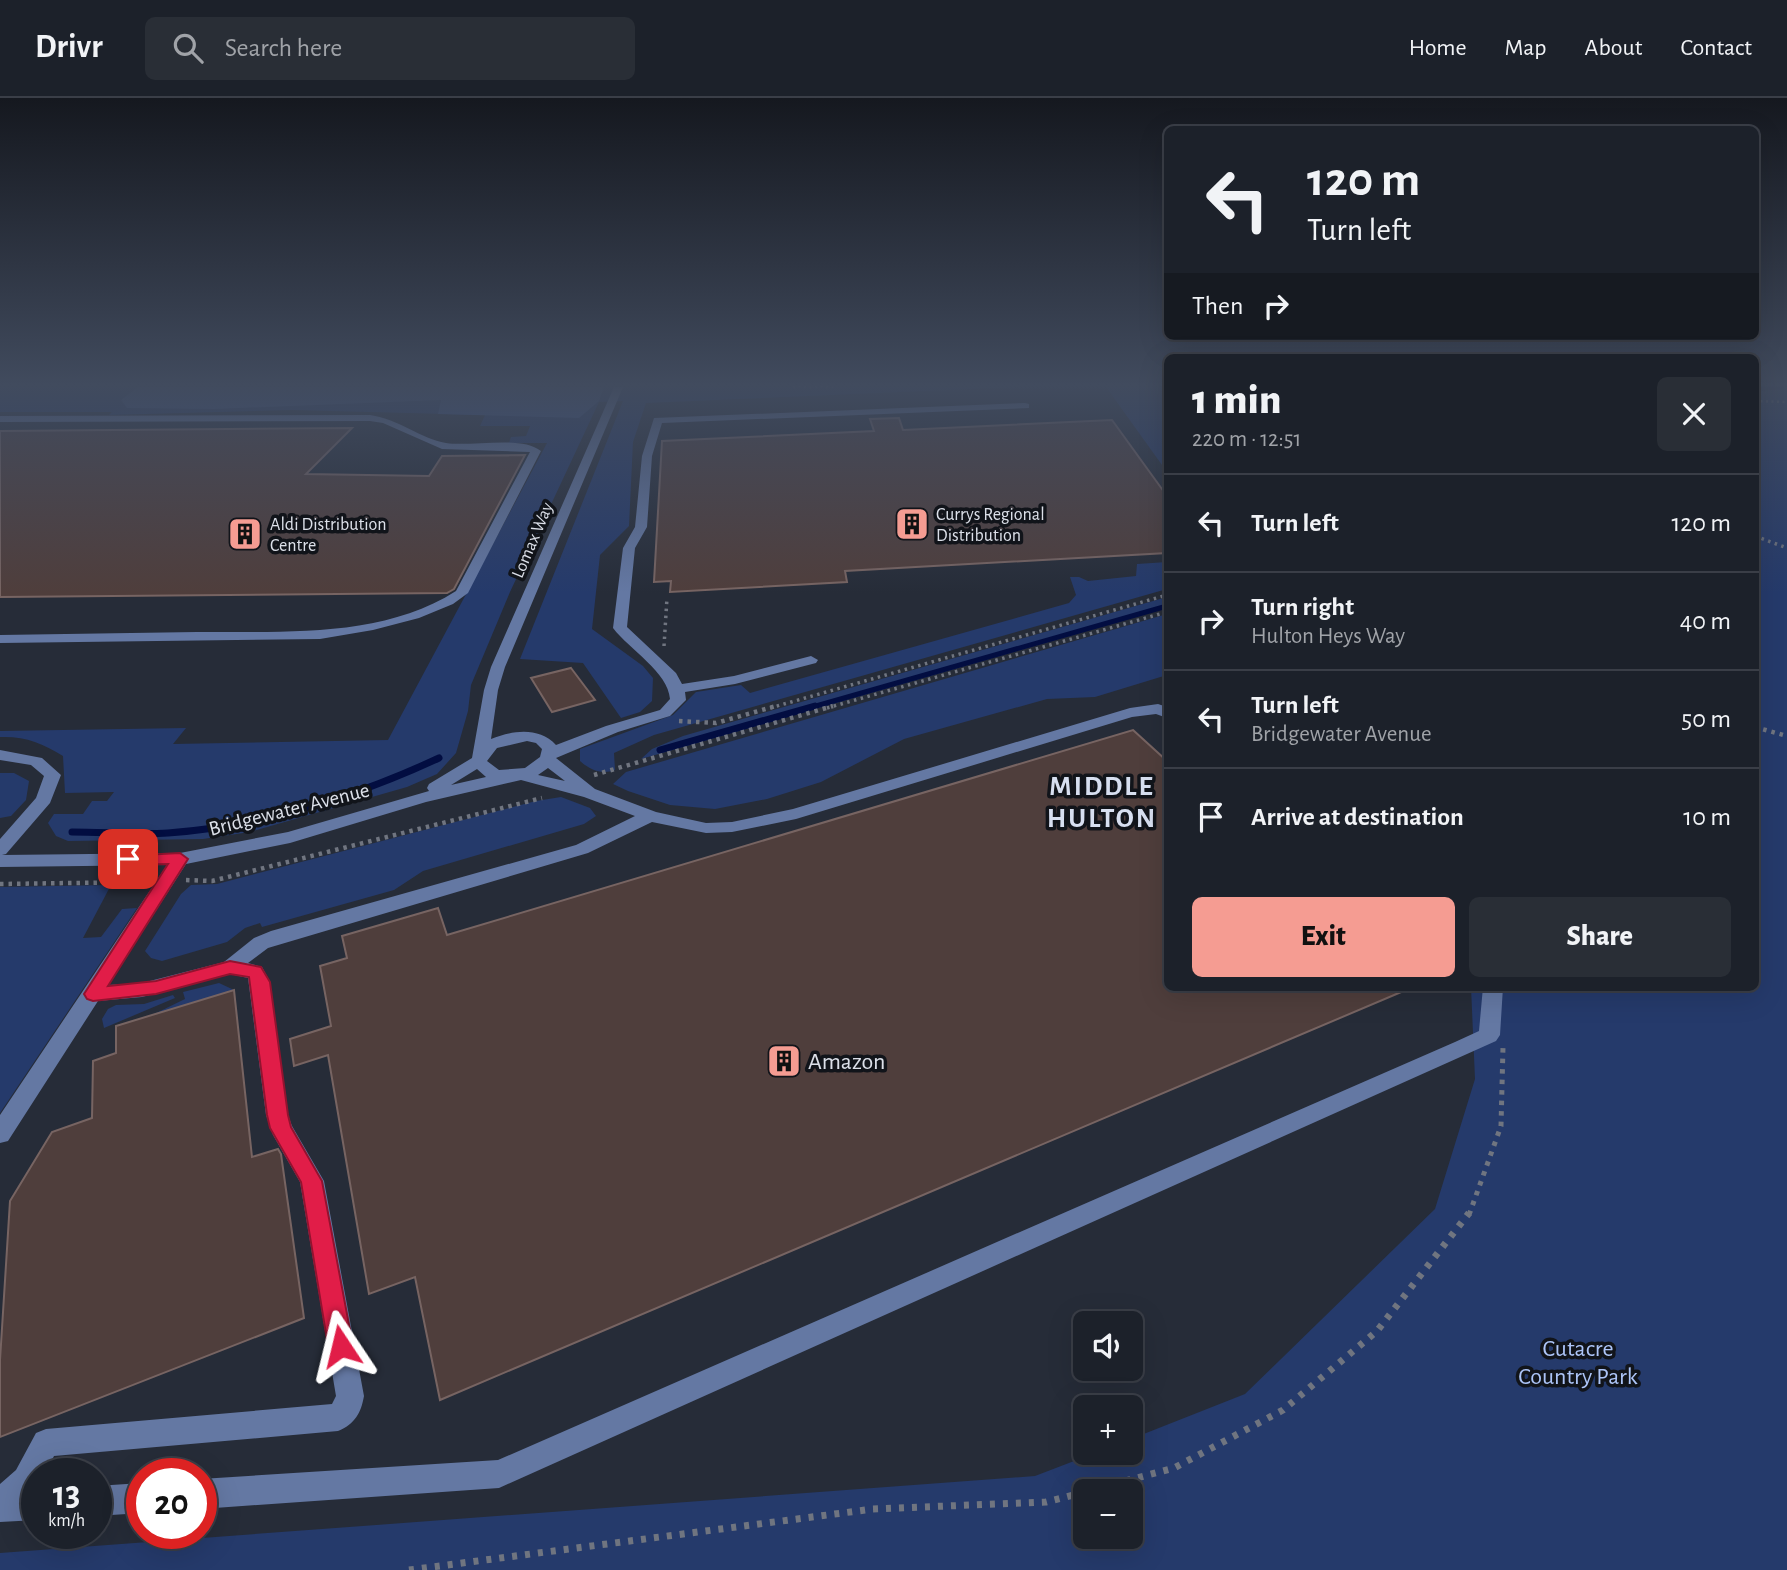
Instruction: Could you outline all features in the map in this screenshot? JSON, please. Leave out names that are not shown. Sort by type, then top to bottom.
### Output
[{"type":"street","points":[[0,639],[320,635],[372,627],[441,605],[461,593],[534,456]]},
{"type":"street","name":"Lomax Way","points":[[480,758],[491,690],[498,667],[589,456]]},
{"type":"street","points":[[515,776],[542,766],[549,756],[612,729],[665,713],[678,700],[677,689],[671,676],[620,628],[629,548],[640,527],[647,456]]},
{"type":"street","points":[[677,689],[735,680],[811,660]]},
{"type":"street","points":[[480,758],[488,773],[515,776],[590,793],[650,816],[706,828],[761,823],[1130,713],[1158,709],[1164,712]]},
{"type":"street","points":[[489,711],[509,729],[547,744],[549,756],[590,793]]},
{"type":"street","name":"Bridgewater Avenue","points":[[421,798],[480,758],[487,748],[505,739],[612,729]]},
{"type":"street","points":[[0,755],[36,761],[53,775],[44,799],[0,850]]},
{"type":"street","name":"Bridgewater Avenue","points":[[0,861],[180,859],[290,837],[421,798],[515,776]]},
{"type":"street","points":[[93,994],[149,989],[230,967],[261,943],[278,936],[582,849],[650,816]]},
{"type":"street","points":[[0,1134],[180,859]]},
{"type":"street","points":[[0,1506],[26,1480],[46,1443],[338,1417],[348,1407],[350,1396],[312,1181],[281,1128],[277,1115],[260,982],[255,972],[230,967]]},
{"type":"street","points":[[217,1493],[499,1474],[1463,1048],[1489,1035],[1493,991]]},
{"type":"street","points":[[0,1506],[21,1505]]},
{"type":"path","points":[[1759,538],[1787,548]]},
{"type":"path","points":[[676,721],[716,723],[1164,596]]},
{"type":"path","points":[[650,659],[664,653],[667,598]]},
{"type":"path","points":[[1759,728],[1787,736]]},
{"type":"path","points":[[1132,1479],[1174,1468],[1283,1410],[1377,1331],[1468,1217],[1501,1126],[1504,1036]]},
{"type":"path","points":[[409,1570],[873,1509],[1046,1502],[1073,1495]]},
{"type":"green space","points":[[540,456],[574,456],[510,592],[471,685],[468,711],[456,753],[437,774],[407,787],[250,832],[203,839],[68,841],[56,836],[48,823],[54,814],[83,814],[92,801],[107,801],[114,792],[65,793],[63,756],[33,741],[0,737],[0,731],[186,728],[173,744],[388,740]]},
{"type":"green space","points":[[601,456],[632,456],[629,526],[600,555],[592,629],[643,666],[653,678],[652,701],[640,712],[621,718],[583,663],[520,659]]},
{"type":"green space","points":[[1155,456],[1164,456],[1164,468]]},
{"type":"green space","name":"Cutacre Country Park","points":[[1759,456],[1787,456],[1787,1570],[0,1570],[0,1553],[112,1549],[112,1545],[126,1544],[126,1549],[217,1549],[217,1537],[1035,1476],[1073,1461],[1073,1465],[1143,1465],[1143,1434],[1245,1394],[1435,1209],[1475,1079],[1471,991],[1759,991]]},
{"type":"green space","points":[[1164,562],[1164,590],[654,735],[614,753],[615,770],[596,771],[580,761],[580,749],[673,715],[696,692],[741,685],[750,693],[1069,603],[1076,595],[1070,577],[1088,581],[1136,576],[1137,564]]},
{"type":"green space","points":[[1164,598],[1164,609],[641,759],[652,749],[683,736]]},
{"type":"green space","points":[[1164,615],[1164,676],[1095,697],[1047,699],[904,739],[821,782],[767,799],[715,809],[670,805],[613,784],[626,772]]},
{"type":"green space","points":[[0,773],[14,773],[29,781],[26,800],[11,816],[0,818]]},
{"type":"green space","points":[[561,797],[590,808],[596,816],[584,824],[423,871],[394,890],[262,927],[260,923],[245,928],[227,942],[162,961],[151,958],[145,951],[181,894],[191,885],[217,884],[536,801]]},
{"type":"green space","points":[[111,885],[83,938],[101,937],[122,909],[137,908],[0,1113],[0,887]]},
{"type":"green space","points":[[219,983],[234,990],[150,1016],[185,999],[183,992]]},
{"type":"green space","points":[[173,995],[175,998],[104,1028],[102,1019],[108,1009],[116,1005],[144,1004]]},
{"type":"building","name":"Aldi Distribution Centre","points":[[0,456],[324,456],[306,474],[429,476],[442,456],[525,456],[454,589],[447,593],[0,597]]},
{"type":"building","name":"Currys Regional Distribution","points":[[661,456],[1138,456],[1164,492],[1164,553],[845,571],[847,582],[670,592],[671,581],[654,582]]},
{"type":"building","points":[[571,668],[595,700],[552,712],[531,678]]},
{"type":"building","name":"Amazon","points":[[1133,730],[1164,758],[1164,991],[1404,991],[440,1400],[415,1277],[369,1294],[328,1055],[294,1066],[290,1039],[331,1026],[320,966],[347,958],[342,936],[438,908],[447,935]]},
{"type":"building","points":[[234,990],[252,1157],[278,1149],[281,1154],[304,1318],[0,1437],[0,1360],[10,1201],[52,1132],[92,1118],[93,1061],[116,1053],[116,1026]]},
{"type":"waterway","points":[[809,708],[1164,607]]},
{"type":"waterway","points":[[660,750],[815,706]]},
{"type":"waterway","points":[[72,832],[168,833],[238,824],[341,797],[439,758]]},
{"type":"place","name":"Currys Regional Distribution","points":[[912,524]]},
{"type":"place","name":"Aldi Distribution Centre","points":[[245,534]]},
{"type":"place","name":"Amazon","points":[[784,1061]]},
{"type":"district","name":"MIDDLE HULTON","points":[[1102,801]]},
{"type":"route","points":[[128,859],[180,859],[93,994],[142,990],[230,967],[255,972],[260,982],[277,1115],[281,1128],[312,1181],[341,1346]]}]
